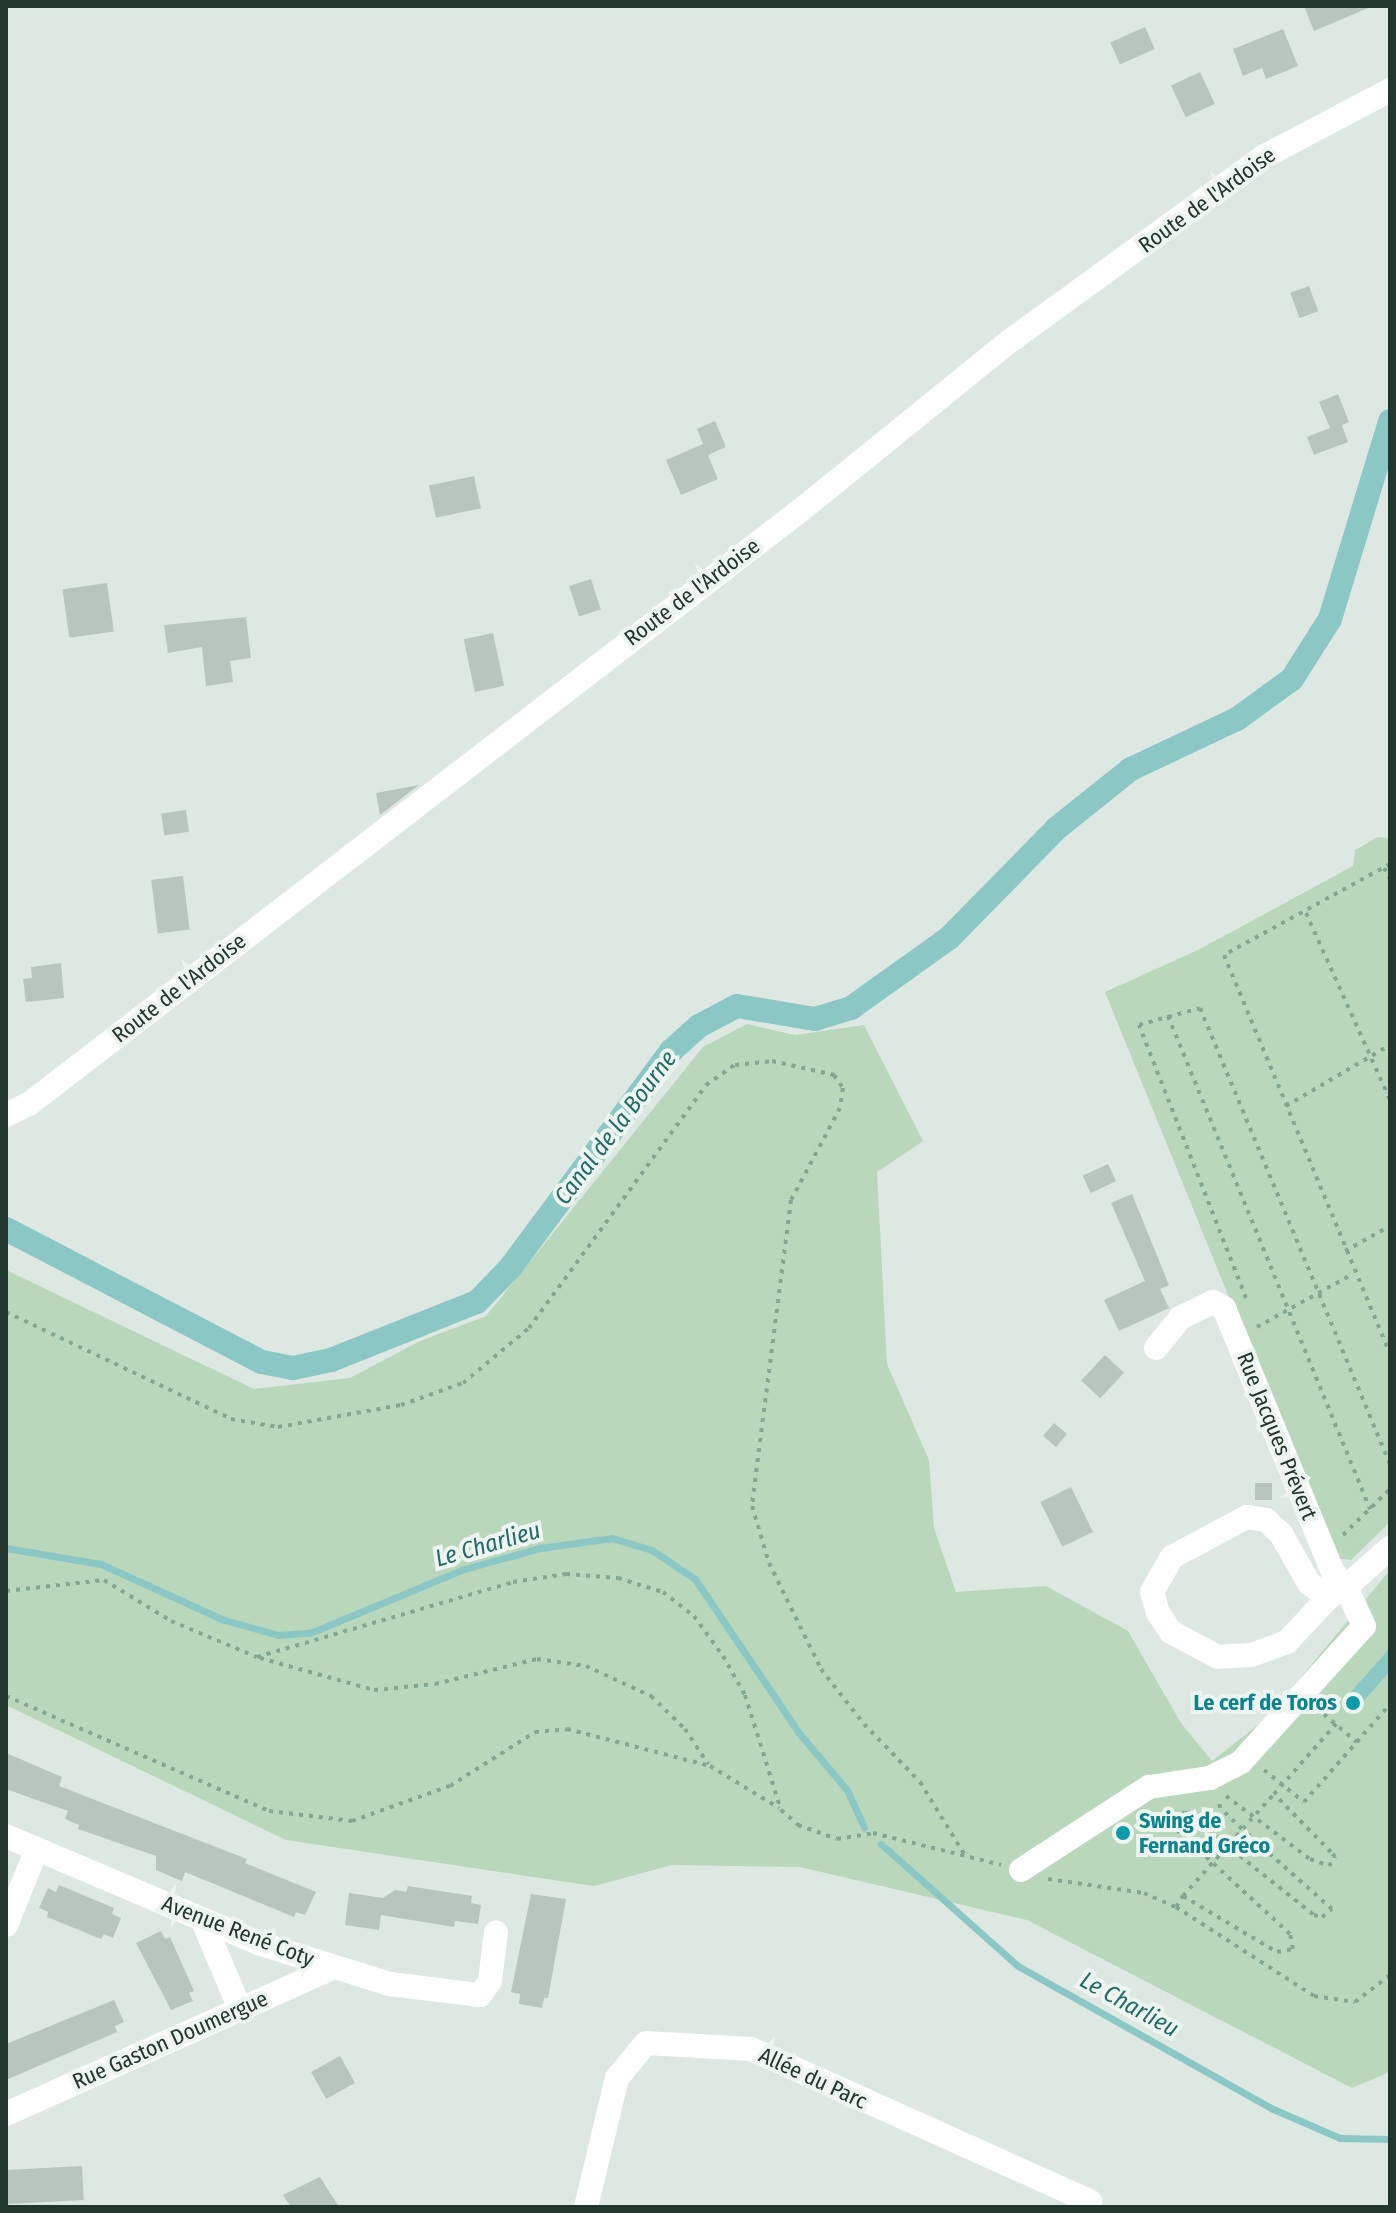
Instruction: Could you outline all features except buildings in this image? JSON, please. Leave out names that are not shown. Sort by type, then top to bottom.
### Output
[{"type":"street","name":"Route de l'Ardoise","points":[[6,1115],[41,1094],[801,510],[1010,341],[1263,157],[1390,90]]},
{"type":"street","name":"Rue Jacques Prévert","points":[[1156,1348],[1180,1318],[1213,1302],[1224,1308],[1333,1572],[1337,1592]]},
{"type":"street","points":[[1021,1870],[1149,1787],[1210,1778],[1241,1762],[1364,1626],[1337,1592],[1309,1583],[1281,1534],[1266,1520],[1247,1517],[1187,1545],[1165,1567],[1152,1592],[1171,1632],[1218,1657],[1251,1655],[1287,1642],[1337,1592],[1390,1548]]},
{"type":"street","name":"Avenue René Coty","points":[[6,1836],[202,1919],[390,1984],[480,1995],[490,1981],[496,1932]]},
{"type":"street","points":[[6,1925],[37,1849]]},
{"type":"street","points":[[202,1919],[240,2009]]},
{"type":"street","name":"Rue Gaston Doumergue","points":[[6,2114],[334,1967]]},
{"type":"street","name":"Allée du Parc","points":[[586,2207],[617,2078],[646,2043],[751,2049],[1090,2201]]},
{"type":"path","points":[[1390,864],[1224,955],[1354,1274],[1390,1353]]},
{"type":"path","points":[[1384,868],[1390,879]]},
{"type":"path","points":[[1306,912],[1390,1100]]},
{"type":"path","points":[[1263,1340],[1139,1025],[1200,1008],[1390,1464]]},
{"type":"path","points":[[1168,1016],[1370,1509]]},
{"type":"path","points":[[1286,1106],[1390,1045]]},
{"type":"path","points":[[6,1312],[231,1419],[278,1427],[401,1405],[463,1383],[529,1328],[706,1085],[735,1065],[772,1061],[834,1075],[843,1088],[840,1108],[791,1200],[752,1506],[769,1563],[821,1669],[864,1724],[920,1782],[966,1857]]},
{"type":"path","points":[[1345,1251],[1390,1226]]},
{"type":"path","points":[[1257,1327],[1354,1274]]},
{"type":"path","points":[[1337,1521],[1343,1535],[1390,1489]]},
{"type":"path","points":[[257,1657],[513,1582],[566,1574],[618,1578],[663,1592],[694,1616],[723,1656],[742,1687],[781,1810]]},
{"type":"path","points":[[6,1591],[104,1580],[171,1621],[257,1657],[374,1690],[435,1684],[537,1659],[586,1666],[651,1696],[685,1729],[710,1766]]},
{"type":"path","points":[[1306,1717],[1326,1695]]},
{"type":"path","points":[[6,1696],[269,1811],[352,1821],[450,1786],[535,1732],[567,1729],[710,1766],[781,1810],[798,1825],[825,1837],[873,1833],[1021,1870],[1144,1893],[1176,1907],[1314,1996],[1355,2002],[1390,1975]]},
{"type":"path","points":[[1270,1758],[1261,1768],[1304,1802],[1390,1704]]},
{"type":"path","points":[[1315,1707],[1357,1742]]},
{"type":"path","points":[[1176,1907],[1336,1724]]},
{"type":"path","points":[[1183,1896],[1277,1952],[1293,1949],[1290,1934],[1176,1829],[1178,1814],[1194,1816],[1314,1915],[1329,1914],[1327,1899],[1220,1808],[1223,1796],[1231,1796],[1319,1864],[1333,1862],[1331,1852],[1274,1794]]},
{"type":"green space","points":[[1378,837],[1390,838],[1390,1522],[1351,1560],[1335,1558],[1105,992],[1198,950],[1353,866],[1355,850]]},
{"type":"green space","points":[[747,1024],[795,1035],[864,1025],[923,1141],[877,1172],[887,1364],[929,1460],[934,1528],[956,1592],[1046,1586],[1128,1631],[1181,1723],[1212,1761],[1267,1718],[1390,1570],[1390,2072],[1352,2088],[1027,1920],[800,1867],[672,1865],[594,1886],[286,1840],[6,1705],[6,1270],[254,1389],[350,1378],[418,1342],[486,1316],[703,1047]]},
{"type":"water","points":[[1390,1648],[1390,1671],[1362,1703],[1350,1693]]},
{"type":"waterway","name":"Canal de la Bourne","points":[[6,1229],[262,1362],[293,1368],[331,1360],[477,1302],[510,1268],[671,1051],[699,1026],[737,1006],[815,1019],[851,1008],[949,938],[1057,828],[1131,769],[1237,719],[1292,679],[1330,619],[1390,421]]},
{"type":"waterway","name":"Le Charlieu","points":[[6,1548],[101,1564],[224,1620],[278,1635],[310,1633],[461,1570],[540,1548],[612,1538],[652,1550],[695,1579],[799,1733],[847,1790],[864,1827]]},
{"type":"waterway","name":"Le Charlieu","points":[[881,1844],[1018,1966],[1273,2109],[1340,2138],[1390,2139]]},
{"type":"place","name":"Le cerf de Toros","points":[[1353,1703]]},
{"type":"place","name":"Swing de Fernand Gréco","points":[[1123,1833]]}]
